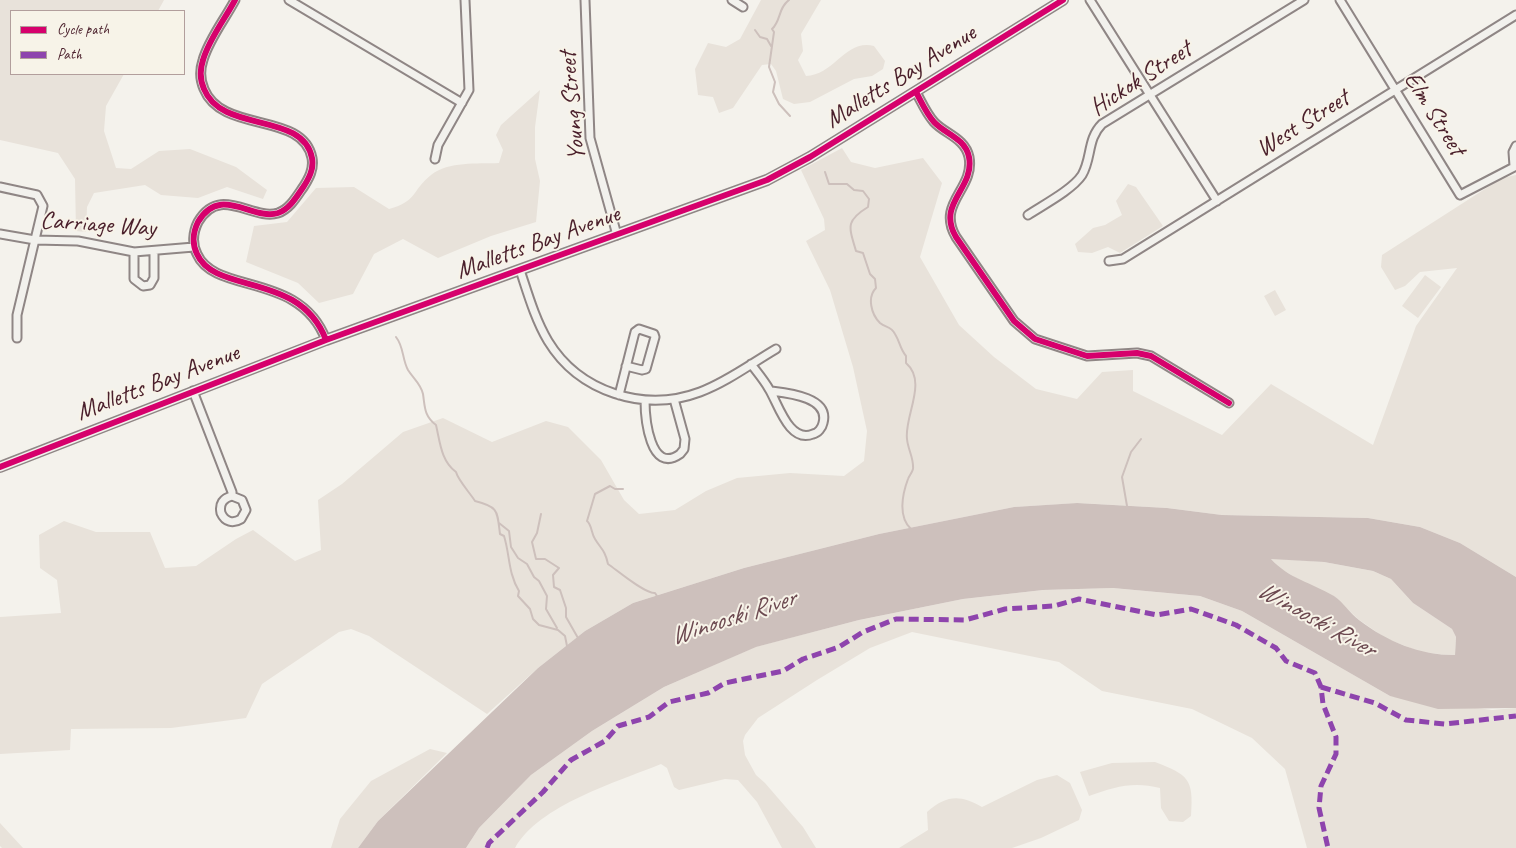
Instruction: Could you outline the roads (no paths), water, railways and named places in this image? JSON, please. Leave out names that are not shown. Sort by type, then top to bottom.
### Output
[{"type":"street","points":[[235,0],[203,60],[201,75],[204,90],[212,103],[225,112],[297,136],[308,148],[312,169],[294,200],[278,213],[264,213],[232,204],[220,205],[209,210],[201,218],[195,229],[194,246],[201,261],[214,271],[281,294],[303,306],[318,323],[326,340]]},
{"type":"street","points":[[289,0],[462,103]]},
{"type":"street","points":[[435,159],[438,145],[470,86],[465,0]]},
{"type":"street","name":"Young Street","points":[[586,0],[590,138],[617,235]]},
{"type":"street","points":[[732,0],[743,7]]},
{"type":"street","name":"Malletts Bay Avenue","points":[[0,467],[326,340],[767,180],[810,157],[1062,0]]},
{"type":"street","points":[[1090,0],[1217,201]]},
{"type":"street","name":"Hickok Street","points":[[1028,215],[1078,180],[1085,168],[1091,140],[1097,129],[1304,0]]},
{"type":"street","name":"Elm Street","points":[[1340,0],[1460,195],[1515,166]]},
{"type":"street","name":"West Street","points":[[1109,260],[1123,259],[1516,15]]},
{"type":"street","points":[[916,92],[934,122],[961,142],[967,152],[969,169],[951,208],[950,224],[956,237],[1020,328],[1045,344],[1087,356],[1137,353],[1151,356],[1229,403]]},
{"type":"street","points":[[1515,166],[1513,152],[1516,146]]},
{"type":"street","points":[[0,187],[33,194],[41,200],[43,210],[17,315],[17,338]]},
{"type":"street","name":"Carriage Way","points":[[0,234],[35,240],[78,241],[134,252],[194,246]]},
{"type":"street","points":[[134,252],[134,279],[143,286],[150,284],[154,278],[154,251]]},
{"type":"street","points":[[520,270],[541,327],[554,350],[583,378],[619,395],[645,400],[674,399],[706,389],[776,349]]},
{"type":"street","points":[[619,395],[626,366],[636,331],[639,329],[654,334],[655,337],[646,368],[642,370],[626,366]]},
{"type":"street","points":[[751,364],[771,391],[784,419],[793,429],[808,436],[820,430],[823,416],[814,403],[800,396],[771,391]]},
{"type":"street","points":[[194,391],[232,496]]},
{"type":"street","points":[[645,400],[653,448],[659,455],[668,458],[680,454],[685,442],[674,399]]},
{"type":"water","name":"Winooski River","points":[[1077,503],[1167,508],[1222,515],[1368,518],[1420,527],[1460,543],[1516,577],[1516,708],[1438,709],[1390,696],[1242,611],[1200,596],[1113,588],[1043,590],[963,599],[859,620],[756,647],[664,687],[592,731],[531,775],[479,828],[466,848],[358,848],[378,821],[538,668],[585,631],[633,603],[744,568],[879,534],[1014,507]],"holes":[[[1271,559],[1324,562],[1373,571],[1391,579],[1413,603],[1452,629],[1456,637],[1455,655],[1416,650],[1381,635],[1359,620],[1334,596],[1293,576]]]},
{"type":"waterway","points":[[789,0],[785,3],[772,29],[774,32],[769,67],[775,82],[773,92],[779,104],[790,116]]},
{"type":"waterway","points":[[755,30],[760,37],[767,39],[771,46]]},
{"type":"waterway","points":[[825,172],[829,184],[847,184],[854,190],[863,191],[869,199],[868,207],[855,216],[852,221],[852,236],[856,251],[863,253],[870,274],[875,279],[876,288],[871,301],[874,315],[880,323],[890,328],[897,337],[906,356],[906,363],[912,371],[915,380],[914,400],[907,430],[913,469],[908,478],[902,506],[904,518],[911,529]]},
{"type":"waterway","points":[[396,337],[408,370],[422,390],[426,411],[429,418],[436,425],[444,457],[475,501],[489,505],[497,515],[500,534],[504,536],[513,577],[519,591],[518,596],[530,609],[533,619],[539,625],[558,630],[565,636],[567,646]]},
{"type":"waterway","points":[[1127,506],[1122,477],[1131,452],[1141,439]]},
{"type":"waterway","points":[[623,489],[615,489],[610,486],[595,494],[587,521],[608,564],[638,586],[655,593],[657,596]]},
{"type":"waterway","points":[[541,514],[537,533],[532,542],[536,559],[545,559],[559,568],[553,575],[554,587],[560,590],[566,608],[566,617],[578,638]]},
{"type":"waterway","points":[[499,523],[509,531],[511,547],[518,558],[527,564],[534,577],[539,581],[547,596],[546,609],[557,628]]}]
